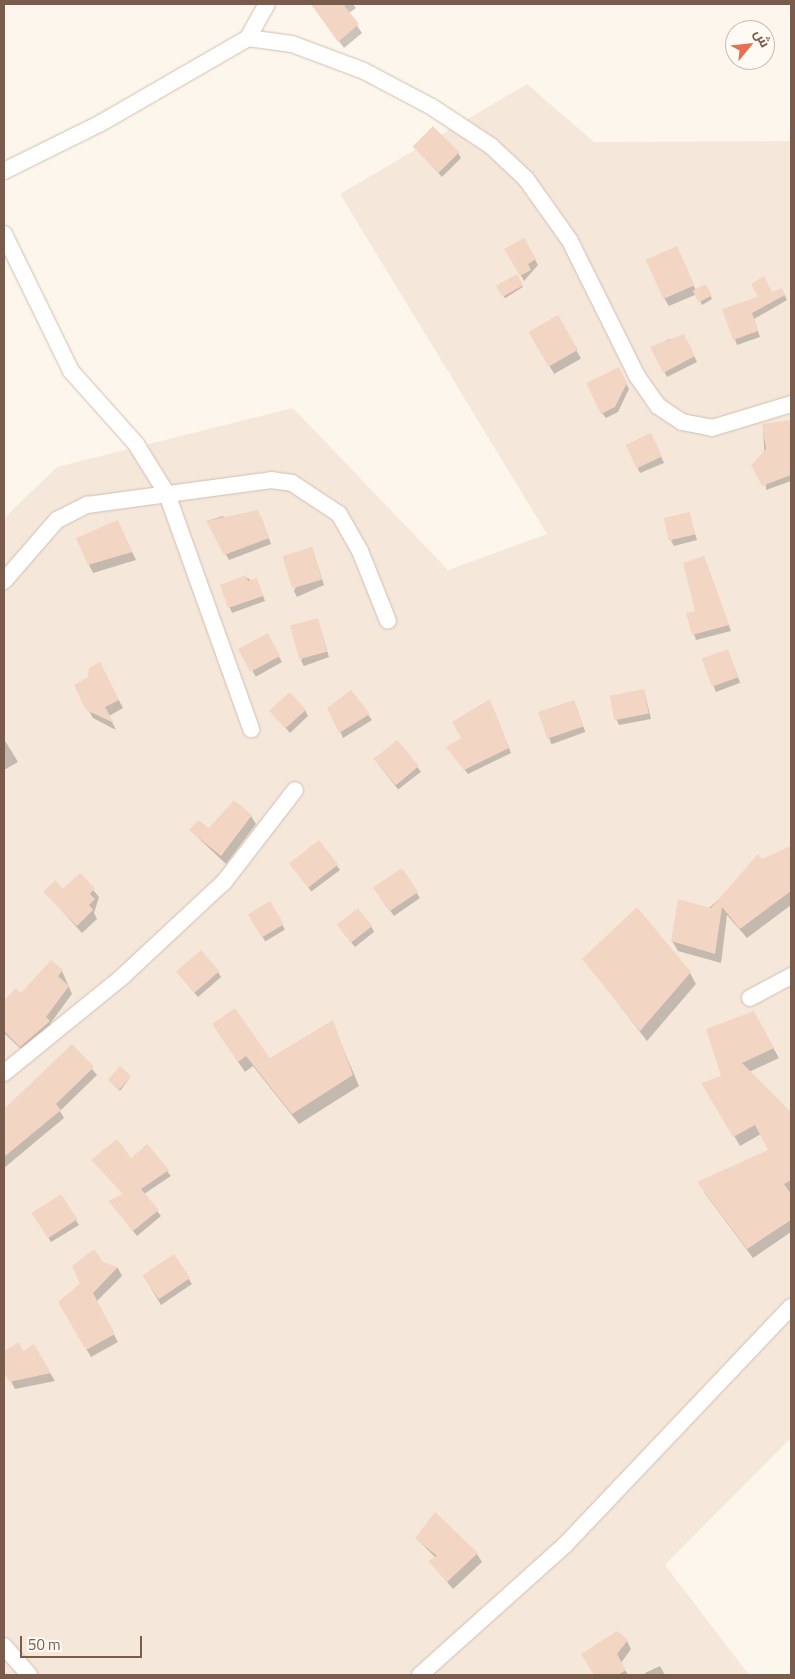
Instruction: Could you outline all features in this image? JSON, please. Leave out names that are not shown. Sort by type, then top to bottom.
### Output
[{"type":"street","points":[[4,171],[101,123],[248,38],[267,4]]},
{"type":"street","points":[[248,38],[292,44],[364,71],[432,107],[491,146],[526,178],[570,240],[637,376],[658,406],[682,422],[712,428],[791,404]]},
{"type":"street","points":[[4,234],[71,371],[136,444],[167,494],[251,729]]},
{"type":"street","points":[[4,581],[57,520],[87,505],[271,480],[292,483],[317,496],[339,514],[360,551],[388,621]]},
{"type":"street","points":[[4,1073],[122,978],[224,882],[294,790]]},
{"type":"street","points":[[750,998],[791,976]]},
{"type":"street","points":[[420,1675],[565,1545],[791,1307]]},
{"type":"street","points":[[4,1646],[29,1675]]},
{"type":"shaded area","points":[[527,84],[594,142],[791,141],[791,1438],[665,1565],[749,1675],[4,1675],[4,518],[57,467],[293,408],[448,570],[547,534],[340,194]]},
{"type":"building","points":[[311,4],[343,4],[359,24],[338,42]]},
{"type":"building","points":[[433,126],[459,152],[439,173],[412,147]]},
{"type":"building","points":[[524,238],[536,259],[528,264],[531,270],[520,276],[504,249]]},
{"type":"building","points":[[677,246],[694,285],[663,299],[646,260]]},
{"type":"building","points":[[517,274],[523,285],[502,297],[496,286]]},
{"type":"building","points":[[764,276],[772,292],[782,288],[785,295],[752,313],[758,331],[733,340],[722,309],[758,297],[751,284]]},
{"type":"building","points":[[706,284],[712,296],[699,302],[693,291]]},
{"type":"building","points":[[558,315],[578,350],[549,367],[529,332]]},
{"type":"building","points":[[684,334],[695,356],[663,373],[650,347]]},
{"type":"building","points":[[619,367],[627,383],[615,407],[601,414],[586,383]]},
{"type":"building","points":[[791,420],[791,475],[762,486],[751,465],[766,449],[762,424]]},
{"type":"building","points":[[651,433],[662,457],[637,468],[626,445]]},
{"type":"building","points":[[258,510],[269,538],[224,555],[206,521]]},
{"type":"building","points":[[690,512],[695,534],[669,540],[664,518]]},
{"type":"building","points":[[118,520],[132,552],[88,565],[76,538]]},
{"type":"building","points":[[312,547],[322,580],[292,589],[282,556]]},
{"type":"building","points":[[704,556],[729,625],[692,635],[686,613],[695,611],[683,563]]},
{"type":"building","points":[[246,575],[248,581],[257,578],[263,596],[228,608],[220,585]]},
{"type":"building","points":[[318,618],[327,652],[299,659],[290,626]]},
{"type":"building","points":[[268,633],[280,656],[250,672],[238,649]]},
{"type":"building","points":[[728,649],[738,677],[712,687],[702,659]]},
{"type":"building","points":[[100,662],[119,700],[105,707],[114,723],[86,710],[74,685],[88,677],[89,668]]},
{"type":"building","points":[[644,689],[649,714],[614,720],[610,696]]},
{"type":"building","points":[[351,690],[370,714],[339,733],[327,708]]},
{"type":"building","points":[[290,692],[306,710],[285,729],[269,711]]},
{"type":"building","points":[[490,699],[509,748],[464,770],[446,747],[461,738],[452,722]]},
{"type":"building","points":[[574,700],[583,726],[547,739],[538,712]]},
{"type":"building","points":[[397,740],[419,766],[396,785],[374,759]]},
{"type":"building","points":[[234,800],[252,815],[221,856],[189,830],[198,820],[209,828]]},
{"type":"building","points":[[319,840],[338,864],[308,888],[289,863]]},
{"type":"building","points":[[791,846],[791,891],[740,929],[722,907],[715,954],[671,941],[678,899],[711,908],[758,854],[762,859]]},
{"type":"building","points":[[402,868],[418,892],[389,912],[373,888]]},
{"type":"building","points":[[80,873],[95,888],[90,894],[95,899],[89,905],[93,910],[77,926],[43,892],[55,880],[63,889]]},
{"type":"building","points":[[270,901],[284,924],[262,938],[248,914]]},
{"type":"building","points":[[637,907],[691,972],[640,1031],[582,959]]},
{"type":"building","points":[[358,908],[372,926],[351,943],[337,925]]},
{"type":"building","points":[[201,950],[219,971],[194,993],[176,972]]},
{"type":"building","points":[[51,960],[63,970],[58,976],[69,986],[46,1017],[50,1021],[20,1047],[4,1031],[4,1001],[16,988],[21,993]]},
{"type":"building","points":[[235,1008],[270,1058],[333,1020],[353,1075],[292,1114],[246,1056],[238,1062],[212,1024]]},
{"type":"building","points":[[754,1011],[774,1048],[742,1063],[791,1112],[791,1180],[784,1184],[791,1194],[791,1220],[747,1249],[697,1182],[768,1150],[755,1125],[733,1137],[701,1083],[721,1076],[706,1029]]},
{"type":"building","points":[[72,1044],[94,1067],[56,1104],[61,1110],[4,1157],[4,1109]]},
{"type":"building","points":[[120,1066],[131,1076],[119,1089],[108,1079]]},
{"type":"building","points":[[117,1139],[131,1158],[147,1144],[169,1170],[141,1189],[159,1210],[133,1231],[108,1201],[123,1194],[91,1160]]},
{"type":"building","points":[[61,1194],[77,1219],[48,1238],[32,1213]]},
{"type":"building","points":[[94,1249],[103,1262],[118,1267],[93,1293],[115,1334],[86,1350],[58,1302],[80,1284],[72,1266]]},
{"type":"building","points":[[174,1254],[190,1278],[159,1299],[142,1275]]},
{"type":"building","points":[[19,1342],[23,1351],[34,1344],[51,1373],[9,1382],[4,1371],[4,1351]]},
{"type":"building","points":[[435,1512],[478,1553],[447,1582],[428,1561],[437,1556],[415,1538]]},
{"type":"building","points":[[617,1631],[628,1640],[617,1654],[626,1670],[618,1675],[594,1675],[581,1654]]}]
